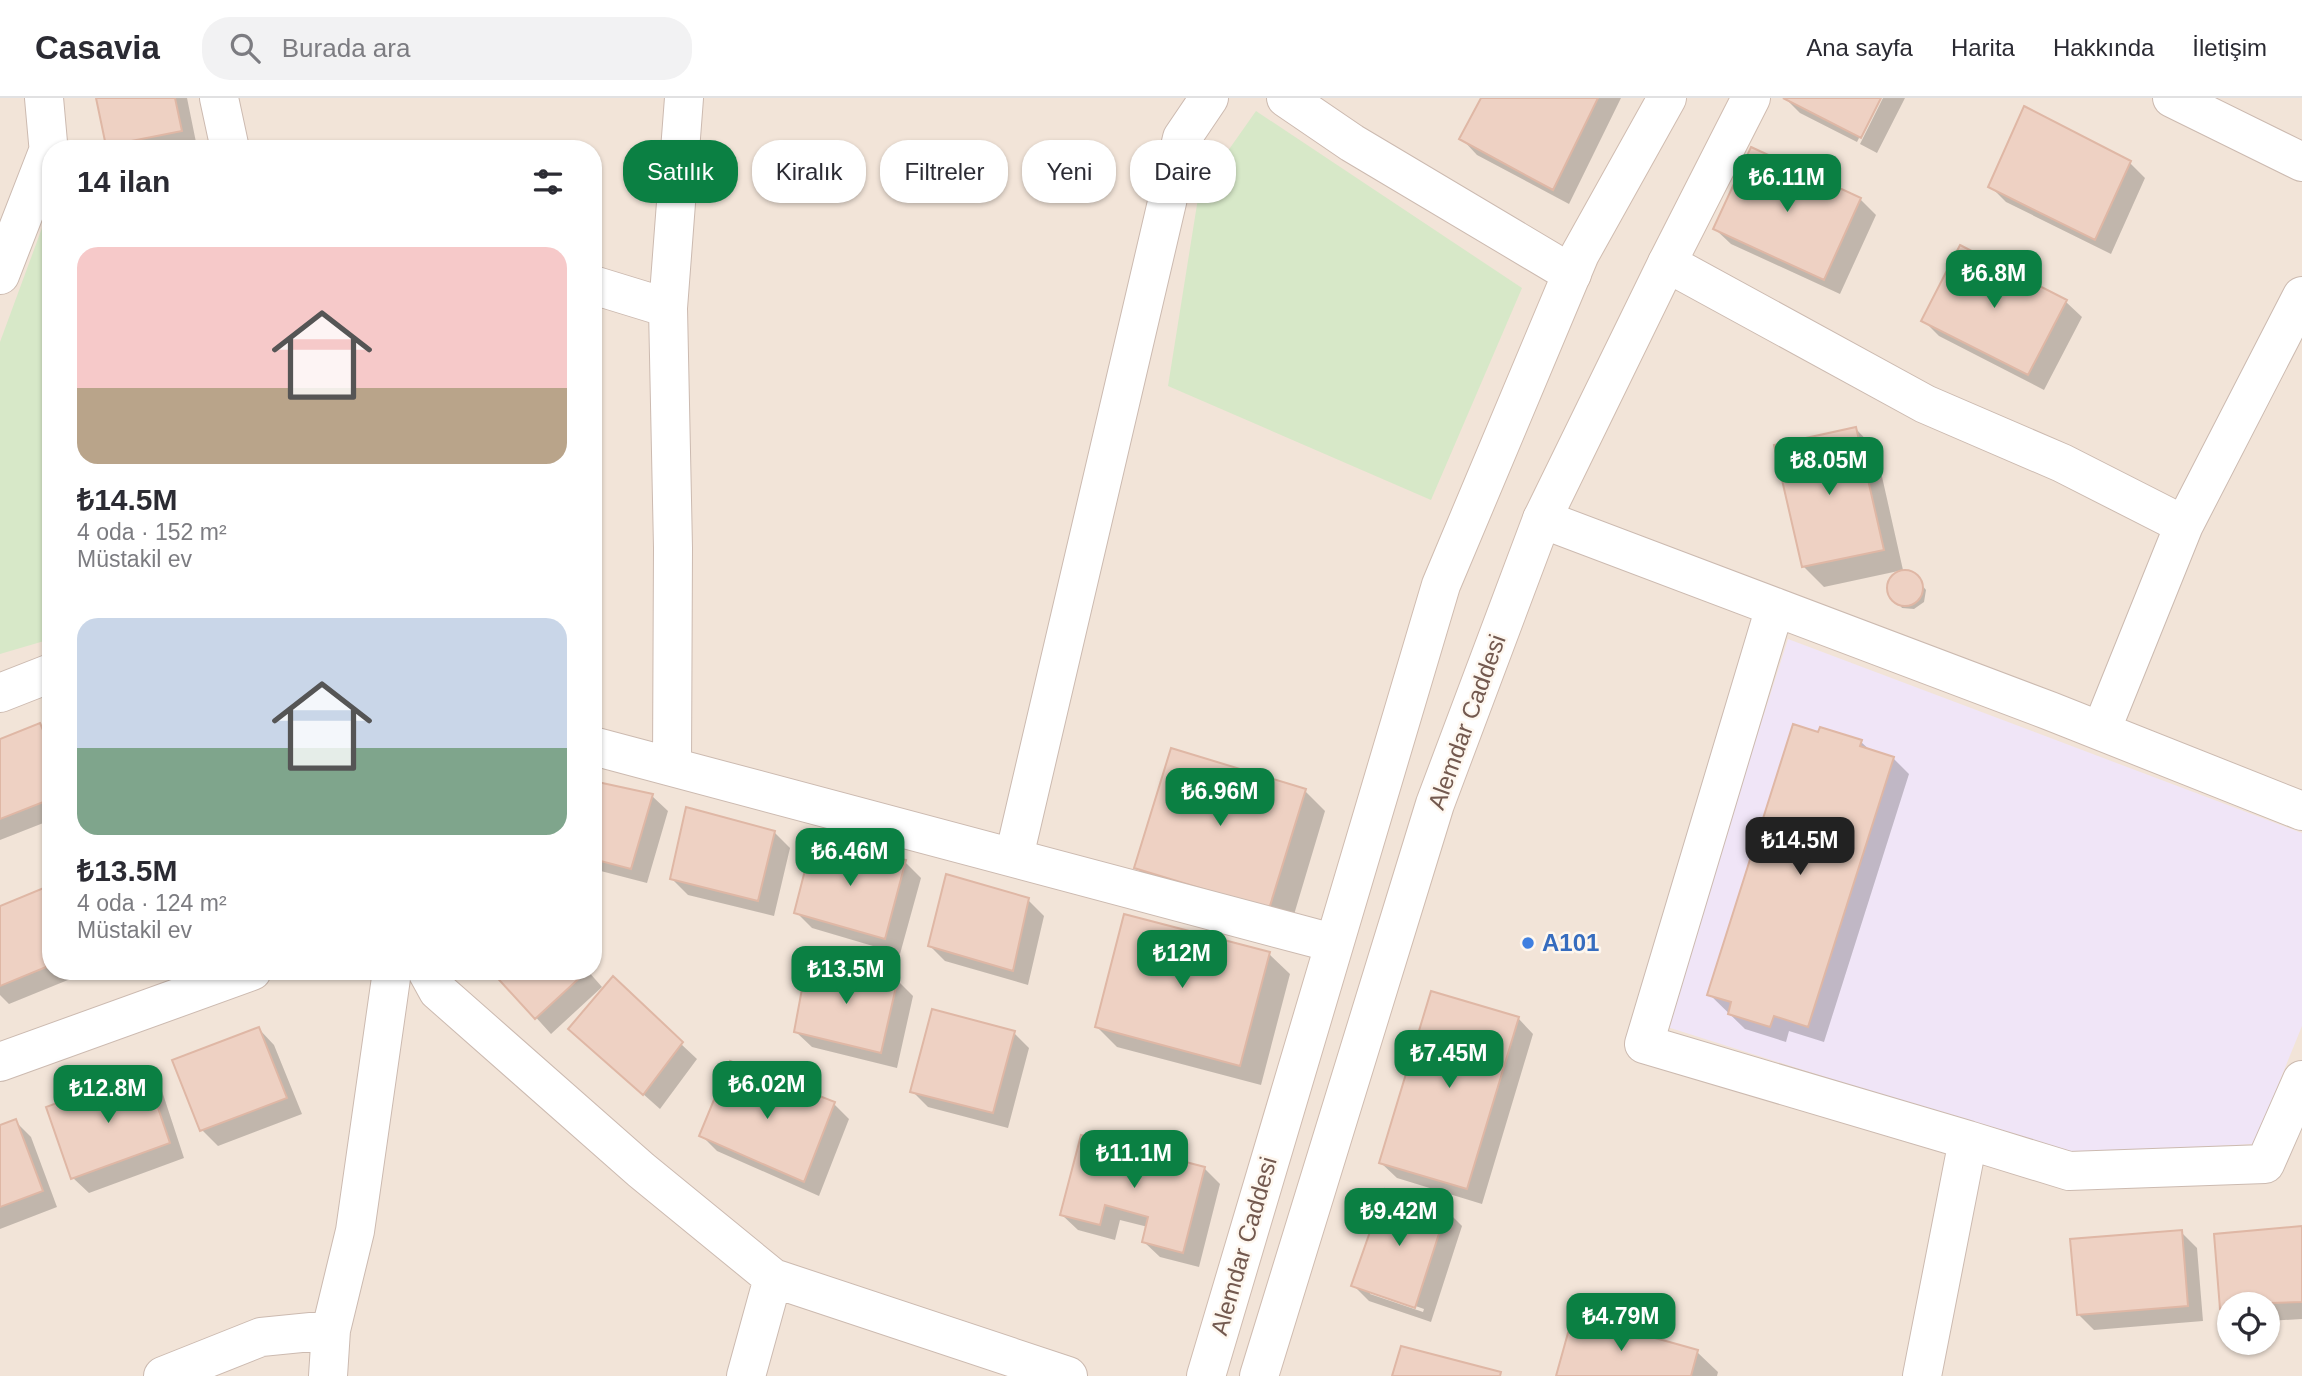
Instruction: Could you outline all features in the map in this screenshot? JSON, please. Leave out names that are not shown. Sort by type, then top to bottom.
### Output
[{"type":"street","points":[[44,98],[47,140]]},
{"type":"street","points":[[219,98],[228,140]]},
{"type":"street","points":[[672,766],[673,548],[667,308],[684,98]]},
{"type":"street","points":[[1014,858],[1182,138],[1209,98]]},
{"type":"street","points":[[1286,98],[1352,143],[1572,274]]},
{"type":"street","name":"Alemdar Caddesi","points":[[1206,1376],[1441,585],[1572,274],[1667,98]]},
{"type":"street","name":"Alemdar Caddesi","points":[[1259,1376],[1435,804],[1542,519],[1751,98]]},
{"type":"street","points":[[2172,98],[2302,162]]},
{"type":"street","points":[[0,275],[42,181]]},
{"type":"street","points":[[1667,263],[1925,404],[2062,463],[2184,524]]},
{"type":"street","points":[[602,288],[667,308]]},
{"type":"street","points":[[2101,731],[2184,524],[2302,296]]},
{"type":"street","points":[[1542,519],[2101,731],[2302,811]]},
{"type":"street","points":[[1775,607],[1644,1044],[2070,1171],[2265,1164],[2302,1080]]},
{"type":"street","points":[[0,693],[42,677]]},
{"type":"street","points":[[602,748],[1333,943]]},
{"type":"street","points":[[0,1062],[227,980]]},
{"type":"street","points":[[328,1376],[331,1330],[355,1231],[391,980]]},
{"type":"street","points":[[432,980],[438,991],[641,1170],[773,1278],[1068,1376]]},
{"type":"street","points":[[1922,1376],[1968,1140]]},
{"type":"street","points":[[746,1376],[773,1278]]},
{"type":"street","points":[[163,1376],[261,1337],[331,1330]]},
{"type":"shaded area","points":[[0,98],[2302,98],[2302,1376],[0,1376]]},
{"type":"shaded area","points":[[1788,639],[2302,833],[2302,1026],[2254,1144],[2068,1154],[1664,1026]]},
{"type":"green space","points":[[1256,111],[1522,288],[1431,500],[1168,386],[1197,203],[1236,203],[1236,140]]},
{"type":"green space","points":[[42,228],[42,642],[0,654],[0,342]]},
{"type":"building","points":[[96,98],[175,98],[182,131],[136,140],[105,140]]},
{"type":"building","points":[[1481,98],[1598,98],[1553,190],[1459,139]]},
{"type":"building","points":[[1783,98],[1881,98],[1861,138]]},
{"type":"building","points":[[2024,106],[2131,161],[2095,240],[1988,187]]},
{"type":"building","points":[[1751,147],[1861,198],[1824,280],[1713,229]]},
{"type":"building","points":[[1960,245],[2067,300],[2028,375],[1921,321]]},
{"type":"building","points":[[1856,427],[1884,550],[1802,567],[1774,445]]},
{"type":"building","points":[[1905,570],[1918,575],[1923,588],[1918,601],[1905,606],[1892,601],[1887,588],[1892,575]]},
{"type":"building","points":[[40,723],[42,728],[42,803],[0,819],[0,739]]},
{"type":"building","points":[[1793,724],[1818,732],[1820,727],[1862,740],[1860,746],[1894,757],[1808,1027],[1774,1016],[1770,1027],[1728,1014],[1731,1002],[1707,995]]},
{"type":"building","points":[[1171,748],[1306,789],[1269,909],[1134,868]]},
{"type":"building","points":[[602,783],[653,794],[631,869],[602,861]]},
{"type":"building","points":[[686,807],[775,831],[758,901],[670,879]]},
{"type":"building","points":[[813,839],[906,860],[885,939],[794,913]]},
{"type":"building","points":[[946,874],[1029,898],[1013,971],[928,946]]},
{"type":"building","points":[[42,889],[42,969],[0,986],[0,906]]},
{"type":"building","points":[[1124,914],[1270,952],[1240,1066],[1095,1027]]},
{"type":"building","points":[[807,962],[898,978],[881,1053],[794,1032]]},
{"type":"building","points":[[613,976],[683,1042],[643,1095],[568,1029]]},
{"type":"building","points":[[499,980],[577,980],[535,1019]]},
{"type":"building","points":[[1431,991],[1519,1017],[1467,1189],[1379,1163]]},
{"type":"building","points":[[932,1009],[1015,1031],[993,1113],[910,1092]]},
{"type":"building","points":[[259,1027],[287,1098],[200,1131],[172,1060]]},
{"type":"building","points":[[730,1061],[835,1102],[804,1182],[699,1136]]},
{"type":"building","points":[[145,1070],[170,1143],[71,1179],[46,1107]]},
{"type":"building","points":[[16,1119],[43,1191],[0,1207],[0,1125]]},
{"type":"building","points":[[1081,1135],[1205,1167],[1183,1253],[1142,1242],[1148,1217],[1105,1205],[1100,1225],[1060,1215]]},
{"type":"building","points":[[1385,1189],[1447,1209],[1415,1308],[1351,1286]]},
{"type":"building","points":[[2302,1226],[2302,1302],[2280,1303],[2280,1292],[2219,1292],[2214,1234]]},
{"type":"building","points":[[2182,1230],[2188,1306],[2077,1315],[2070,1239]]},
{"type":"building","points":[[1573,1315],[1698,1350],[1691,1376],[1556,1376]]},
{"type":"building","points":[[1401,1346],[1501,1372],[1500,1376],[1392,1376]]},
{"type":"place","name":"A101","points":[[1528,943]]}]
